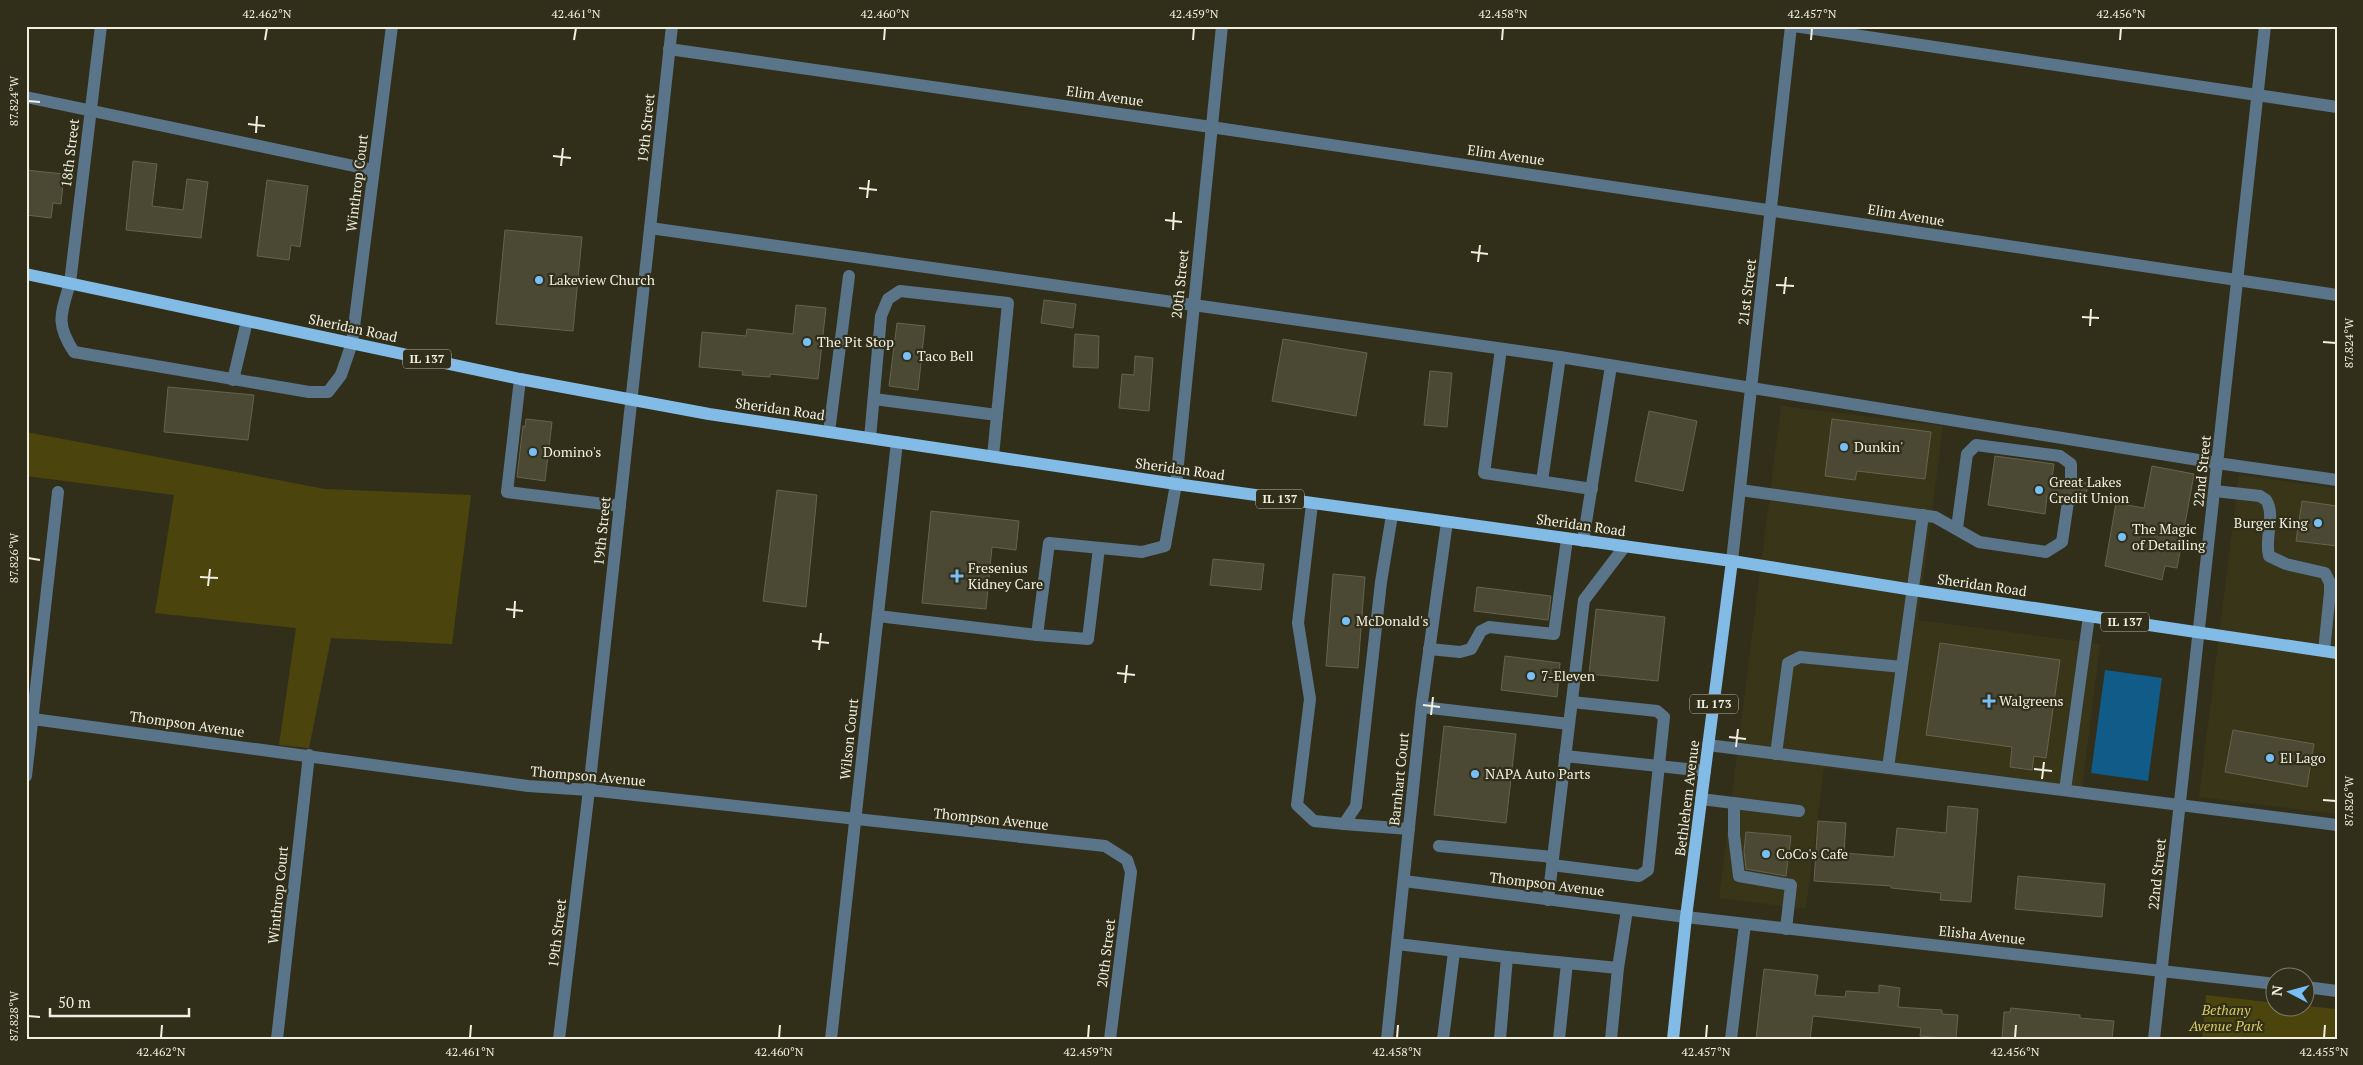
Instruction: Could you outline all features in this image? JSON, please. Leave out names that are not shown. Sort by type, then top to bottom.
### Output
[{"type":"main road","name":"Sheridan Road","points":[[26,274],[520,379],[709,414],[1312,504],[1732,561],[2331,652]]},
{"type":"main road","name":"Bethlehem Avenue","points":[[1673,1039],[1686,917],[1732,561]]},
{"type":"street","name":"18th Street","points":[[100,26],[70,282],[60,318],[64,336],[74,352],[233,380]]},
{"type":"street","name":"Winthrop Court","points":[[233,380],[309,392],[328,392],[341,375],[352,343],[392,26]]},
{"type":"street","name":"19th Street","points":[[559,1039],[589,790],[672,26]]},
{"type":"street","name":"20th Street","points":[[1099,548],[1142,552],[1165,546],[1176,484],[1222,26]]},
{"type":"street","points":[[1793,26],[2337,107]]},
{"type":"street","name":"21st Street","points":[[1732,561],[1750,389],[1793,26]]},
{"type":"street","name":"22nd Street","points":[[2154,1039],[2266,26]]},
{"type":"street","name":"Elim Avenue","points":[[669,49],[1211,127],[2337,295]]},
{"type":"street","points":[[26,97],[373,170]]},
{"type":"street","points":[[650,228],[1501,348],[2218,463],[2337,480]]},
{"type":"street","points":[[829,432],[849,276]]},
{"type":"street","points":[[870,438],[881,316],[888,299],[900,291],[1008,303],[993,456]]},
{"type":"street","points":[[233,380],[247,321]]},
{"type":"street","points":[[1501,348],[1484,473],[1592,489]]},
{"type":"street","points":[[1542,482],[1560,357]]},
{"type":"street","points":[[1583,541],[1611,366]]},
{"type":"street","points":[[520,379],[508,492],[620,506]]},
{"type":"street","points":[[874,399],[997,415]]},
{"type":"street","name":"Wilson Court","points":[[831,1039],[897,442]]},
{"type":"street","points":[[1957,528],[1966,454],[1976,445],[2060,456],[2071,464],[2071,478]]},
{"type":"street","points":[[1740,490],[1935,517],[1979,542],[2046,552],[2062,542],[2068,502]]},
{"type":"street","points":[[2215,491],[2260,496],[2266,500],[2270,510],[2267,539],[2269,556],[2286,564],[2331,573],[2331,652]]},
{"type":"street","points":[[26,776],[58,492]]},
{"type":"street","points":[[1312,504],[1298,623],[1310,699],[1297,805],[1314,821],[1409,829]]},
{"type":"street","points":[[1344,824],[1356,806],[1381,582],[1392,515]]},
{"type":"street","points":[[1888,768],[1923,516]]},
{"type":"street","name":"Barnhart Court","points":[[1387,1039],[1422,707],[1447,522]]},
{"type":"street","points":[[1429,648],[1460,652],[1471,649],[1481,631],[1489,627],[1554,634],[1567,539]]},
{"type":"street","points":[[878,616],[1037,635],[1088,639],[1099,548],[1049,543],[1037,635]]},
{"type":"street","points":[[1548,900],[1584,600],[1625,546]]},
{"type":"street","points":[[2065,790],[2089,616]]},
{"type":"street","points":[[1776,754],[1788,663],[1800,657],[1902,667]]},
{"type":"street","points":[[1438,846],[1553,861],[1639,876],[1648,870],[1664,717],[1657,711],[1572,702]]},
{"type":"street","points":[[1422,707],[1569,724]]},
{"type":"street","name":"Thompson Avenue","points":[[33,719],[528,786],[589,790],[1105,846],[1127,860],[1131,872]]},
{"type":"street","points":[[1708,745],[2337,825]]},
{"type":"street","name":"Winthrop Court","points":[[277,1039],[309,755]]},
{"type":"street","points":[[1565,756],[1705,771]]},
{"type":"street","points":[[1701,799],[1799,811]]},
{"type":"street","points":[[1734,803],[1734,835],[1738,876],[1791,885],[1786,929]]},
{"type":"street","name":"20th Street","points":[[1110,1039],[1131,872]]},
{"type":"street","name":"Thompson Avenue","points":[[1404,881],[1686,917]]},
{"type":"street","points":[[1612,1039],[1618,968],[1627,910]]},
{"type":"street","name":"Elisha Avenue","points":[[1686,917],[2266,983]]},
{"type":"street","points":[[1731,1039],[1745,924]]},
{"type":"street","points":[[1397,944],[1454,952],[1618,968]]},
{"type":"street","points":[[1443,1039],[1454,952]]},
{"type":"street","points":[[1500,1039],[1507,957]]},
{"type":"street","points":[[1559,1039],[1567,963]]},
{"type":"street","points":[[2316,988],[2337,990]]},
{"type":"shaded area","points":[[1781,406],[1943,426],[1918,620],[2100,644],[2081,798],[1824,768],[1806,909],[1719,898]]},
{"type":"shaded area","points":[[2239,475],[2337,488],[2337,814],[2199,797]]},
{"type":"green space","points":[[26,432],[325,489],[471,495],[452,644],[331,638],[309,748],[279,745],[296,628],[155,613],[174,495],[26,476]]},
{"type":"green space","name":"Bethany Avenue Park","points":[[2206,995],[2266,1002],[2266,1018],[2316,1018],[2316,1007],[2337,1009],[2337,1039],[2202,1039]]},
{"type":"water","points":[[2105,670],[2162,678],[2148,781],[2091,773]]},
{"type":"building","points":[[133,161],[157,164],[152,206],[183,210],[187,179],[208,182],[201,238],[126,230]]},
{"type":"building","points":[[26,170],[64,174],[61,204],[53,203],[51,218],[26,215]]},
{"type":"building","points":[[267,180],[308,186],[300,247],[291,245],[289,260],[257,256]]},
{"type":"building","name":"Lakeview Church","points":[[505,230],[582,237],[573,331],[496,324]]},
{"type":"building","points":[[1044,300],[1076,304],[1073,328],[1041,323]]},
{"type":"building","points":[[796,305],[826,308],[818,379],[770,374],[770,377],[742,375],[743,371],[699,367],[702,332],[746,336],[747,329],[793,334]]},
{"type":"building","name":"Taco Bell","points":[[897,323],[925,326],[918,390],[889,386]]},
{"type":"building","points":[[1075,334],[1099,336],[1098,368],[1073,367]]},
{"type":"building","points":[[1283,339],[1367,353],[1356,416],[1272,401]]},
{"type":"building","points":[[1135,356],[1153,358],[1149,411],[1119,408],[1122,374],[1134,375]]},
{"type":"building","points":[[1430,371],[1452,373],[1447,427],[1424,425]]},
{"type":"building","points":[[168,387],[254,395],[248,440],[164,432]]},
{"type":"building","points":[[1649,411],[1697,421],[1683,491],[1635,481]]},
{"type":"building","name":"Domino's","points":[[526,419],[552,422],[545,481],[517,477],[523,426],[525,427]]},
{"type":"building","points":[[1832,419],[1931,432],[1925,479],[1857,471],[1855,480],[1825,476]]},
{"type":"building","name":"Great Lakes Credit Union","points":[[1995,456],[2054,464],[2052,478],[2063,479],[2071,486],[2078,482],[2088,483],[2085,502],[2076,500],[2069,494],[2061,498],[2047,496],[2045,514],[1988,505]]},
{"type":"building","points":[[2152,466],[2194,474],[2177,568],[2165,566],[2162,580],[2105,566],[2116,503],[2144,508]]},
{"type":"building","points":[[777,490],[817,495],[806,607],[763,601]]},
{"type":"building","name":"Burger King","points":[[2302,501],[2337,506],[2337,546],[2296,541]]},
{"type":"building","name":"Fresenius Kidney Care","points":[[931,511],[1019,521],[1016,550],[992,547],[986,609],[922,603]]},
{"type":"building","points":[[1213,559],[1264,564],[1261,590],[1210,585]]},
{"type":"building","name":"McDonald's","points":[[1333,574],[1365,577],[1358,668],[1326,666]]},
{"type":"building","points":[[1477,587],[1551,596],[1548,620],[1474,611]]},
{"type":"building","points":[[1596,609],[1665,617],[1658,681],[1589,674]]},
{"type":"building","name":"Walgreens","points":[[1940,643],[2060,660],[2046,758],[2034,756],[2032,770],[2010,767],[2012,747],[1926,735]]},
{"type":"building","name":"7-Eleven","points":[[1505,656],[1560,663],[1557,697],[1501,690]]},
{"type":"building","name":"NAPA Auto Parts","points":[[1444,726],[1516,734],[1506,823],[1434,815]]},
{"type":"building","name":"El Lago","points":[[2233,730],[2314,744],[2307,787],[2225,772]]},
{"type":"building","points":[[1948,806],[1978,809],[1971,902],[1940,900],[1941,893],[1891,888],[1891,886],[1814,881],[1818,821],[1846,823],[1844,853],[1894,857],[1897,828],[1946,833]]},
{"type":"building","name":"CoCo's Cafe","points":[[1746,832],[1791,836],[1786,876],[1746,869],[1744,851]]},
{"type":"building","points":[[2018,876],[2105,884],[2102,917],[2015,909]]},
{"type":"building","points":[[1764,969],[1818,975],[1815,995],[1845,997],[1846,991],[1879,993],[1879,985],[1900,988],[1898,1007],[1942,1010],[1942,1014],[1958,1015],[1956,1039],[1920,1036],[1921,1028],[1813,1016],[1810,1039],[1756,1039]]},
{"type":"building","points":[[2011,1008],[2080,1015],[2080,1018],[2114,1021],[2112,1039],[2002,1039],[2004,1012],[2010,1012]]},
{"type":"tunnel","points":[[2068,502],[2071,478]]},
{"type":"place","name":"Lakeview Church","points":[[539,280]]},
{"type":"place","name":"The Pit Stop","points":[[807,342]]},
{"type":"place","name":"Taco Bell","points":[[907,356]]},
{"type":"place","name":"Dunkin'","points":[[1844,447]]},
{"type":"place","name":"Domino's","points":[[533,452]]},
{"type":"place","name":"Great Lakes Credit Union","points":[[2039,490]]},
{"type":"place","name":"Burger King","points":[[2318,523]]},
{"type":"place","name":"The Magic of Detailing","points":[[2122,537]]},
{"type":"place","name":"Fresenius Kidney Care","points":[[957,576]]},
{"type":"place","name":"McDonald's","points":[[1346,621]]},
{"type":"place","name":"7-Eleven","points":[[1531,676]]},
{"type":"place","name":"Walgreens","points":[[1989,701]]},
{"type":"place","name":"El Lago","points":[[2270,758]]},
{"type":"place","name":"NAPA Auto Parts","points":[[1475,774]]},
{"type":"place","name":"CoCo's Cafe","points":[[1766,854]]}]
